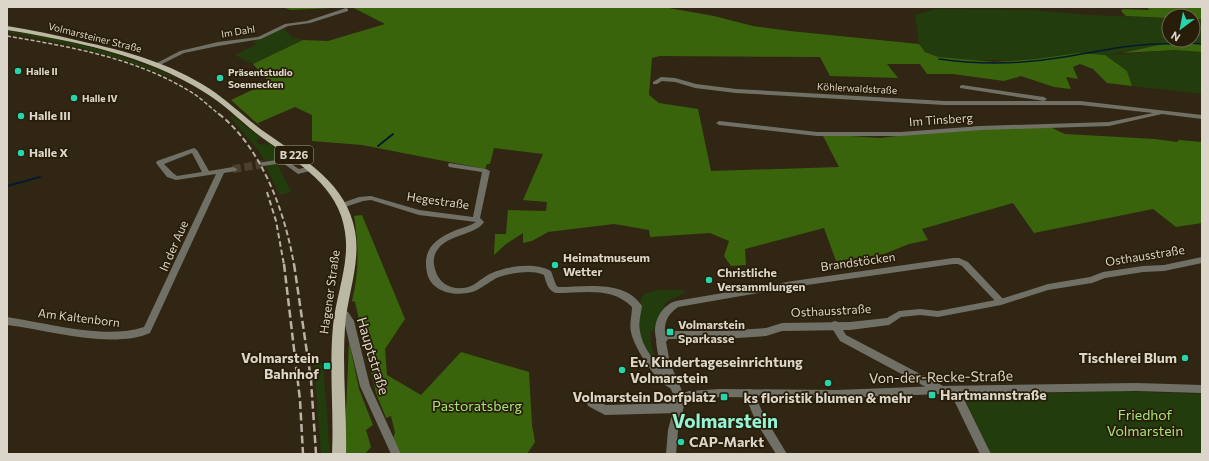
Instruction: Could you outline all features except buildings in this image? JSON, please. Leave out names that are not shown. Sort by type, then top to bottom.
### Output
[{"type":"main road","name":"Volmarsteiner Straße","points":[[7,28],[94,45],[139,58],[200,85],[237,112]]},
{"type":"main road","name":"Hagener Straße","points":[[237,112],[255,128],[311,168],[328,184],[342,206],[349,226],[352,247],[350,272],[341,312],[338,360],[340,454]]},
{"type":"street","name":"Im Dahl","points":[[156,65],[182,52],[218,44],[259,38],[287,25],[308,22],[346,10]]},
{"type":"street","name":"Köhlerwaldstraße","points":[[655,83],[661,79],[675,80],[695,86],[740,91],[944,103],[1060,102]]},
{"type":"street","name":"Köhlerwaldstraße","points":[[962,87],[1060,102],[1202,117]]},
{"type":"street","name":"Im Tinsberg","points":[[719,123],[817,134],[901,134],[981,128],[1109,124],[1163,113]]},
{"type":"street","points":[[206,172],[194,150],[160,163],[170,175],[176,178],[206,172],[233,169]]},
{"type":"street","points":[[264,164],[284,161],[298,172],[311,168]]},
{"type":"street","points":[[452,165],[486,171],[476,219]]},
{"type":"street","name":"In der Aue","points":[[147,330],[221,171]]},
{"type":"street","name":"Hegestraße","points":[[342,206],[362,199],[371,198],[419,212],[476,219],[480,222],[478,226],[448,236],[432,251],[430,268],[434,280],[437,285],[452,290],[466,290],[500,274],[542,269],[548,273],[552,286],[556,290],[600,289],[631,299],[637,306],[635,331],[642,348],[663,377],[674,386]]},
{"type":"street","name":"Osthausstraße","points":[[661,341],[666,335],[722,335],[766,332],[782,327],[835,325],[850,326],[889,321],[899,314],[920,312],[938,314],[1001,302],[1048,286],[1092,280],[1103,275],[1143,269],[1164,268],[1202,260]]},
{"type":"street","name":"Brandstöcken","points":[[661,341],[660,323],[669,308],[676,304],[793,284],[953,261],[960,261],[965,264],[1001,302]]},
{"type":"street","name":"Hauptstraße","points":[[341,312],[345,314],[349,321],[365,386],[396,454]]},
{"type":"street","name":"Am Kaltenborn","points":[[7,321],[108,336],[127,336],[147,330]]},
{"type":"street","points":[[835,325],[843,338],[941,390]]},
{"type":"street","points":[[661,341],[661,349],[679,403],[673,430],[671,454]]},
{"type":"street","name":"Von-der-Recke-Straße","points":[[592,403],[605,410],[665,409],[679,403],[689,395],[748,393],[836,394],[941,390],[1136,387],[1202,390]]},
{"type":"street","points":[[954,390],[986,454]]},
{"type":"street","points":[[748,393],[760,419],[782,454]]},
{"type":"green space","points":[[282,7],[352,7],[291,10]]},
{"type":"green space","points":[[352,7],[663,7],[714,16],[753,26],[919,44],[925,52],[938,57],[994,62],[1036,59],[1079,53],[1105,55],[1127,71],[1132,86],[1107,83],[1093,69],[1080,64],[1073,67],[1078,79],[1066,77],[1071,89],[1054,87],[1021,76],[1004,81],[953,74],[927,74],[920,64],[887,64],[898,78],[830,76],[820,57],[660,56],[652,58],[649,95],[659,103],[698,109],[711,171],[839,167],[822,134],[880,138],[979,126],[1050,127],[1065,134],[1155,139],[1177,142],[1179,140],[1202,142],[1202,223],[1176,227],[1153,209],[1034,233],[1013,203],[922,229],[928,240],[909,244],[884,254],[836,261],[824,228],[745,249],[746,265],[731,266],[724,256],[729,241],[710,233],[650,237],[649,230],[614,224],[548,232],[532,241],[523,243],[523,233],[506,244],[494,255],[495,234],[506,234],[508,210],[546,211],[547,202],[523,200],[543,154],[494,148],[490,164],[487,164],[485,169],[362,145],[312,141],[312,115],[295,107],[258,123],[260,126],[231,100],[269,82],[253,64],[303,40],[328,41],[385,24]]},
{"type":"green space","points":[[1146,7],[1202,7],[1202,19],[1201,8],[1161,8],[1161,18],[1126,16],[1121,11],[1123,9],[1150,10]]},
{"type":"green space","points":[[936,9],[1030,10],[1090,15],[1161,18],[1161,44],[1110,55],[1175,50],[1202,52],[1202,94],[1132,86],[1127,71],[1105,55],[1010,60],[973,60],[938,57],[925,52],[919,44],[915,15]]},
{"type":"green space","points":[[1201,19],[1202,19],[1201,43]]},
{"type":"green space","points":[[283,28],[292,37],[303,40],[253,64],[235,55],[257,44],[252,42]]},
{"type":"green space","points":[[7,31],[71,42],[132,60],[172,76],[170,77],[130,62],[90,50]]},
{"type":"green space","points":[[1202,43],[1202,52],[1175,50],[1122,53],[1161,44],[1161,48],[1201,48]]},
{"type":"green space","points":[[233,116],[261,138],[256,141],[260,145],[268,143],[292,159],[265,161],[256,147],[230,117]]},
{"type":"green space","points":[[277,163],[291,192],[280,195],[265,165]]},
{"type":"green space","name":"Pastoratsberg","points":[[362,215],[405,319],[385,349],[387,375],[421,395],[461,352],[529,372],[532,425],[535,442],[527,454],[401,454],[393,438],[395,433],[391,416],[386,418],[376,393],[355,302],[352,301],[358,259],[354,216]]},
{"type":"green space","points":[[681,290],[686,292],[666,302],[653,331],[650,332],[651,346],[659,366],[649,354],[637,332],[641,298],[644,295],[654,291]]},
{"type":"green space","points":[[347,331],[359,389],[373,425],[366,430],[371,447],[365,454],[344,454],[349,343]]},
{"type":"green space","points":[[323,363],[330,454],[321,454],[314,365]]},
{"type":"green space","name":"Friedhof Volmarstein","points":[[1118,391],[1202,394],[1202,454],[991,454],[963,396]]},
{"type":"waterway","points":[[939,59],[986,63],[1018,62],[1049,59],[1149,44],[1161,44]]},
{"type":"waterway","points":[[378,146],[393,134]]},
{"type":"waterway","points":[[7,186],[40,177]]},
{"type":"tunnel","points":[[233,169],[263,164]]},
{"type":"railway","points":[[7,36],[80,50],[150,71],[194,94],[220,115]]},
{"type":"railway","points":[[219,114],[248,144],[269,182],[285,224],[294,265]]},
{"type":"railway","points":[[267,192],[276,221],[284,265]]},
{"type":"railway","points":[[284,264],[300,400],[303,454]]},
{"type":"railway","points":[[294,264],[311,380],[316,454]]},
{"type":"place","name":"Halle II","points":[[18,71]]},
{"type":"place","name":"Präsentstudio Soennecken","points":[[220,78]]},
{"type":"place","name":"Halle IV","points":[[74,98]]},
{"type":"place","name":"Halle III","points":[[21,116]]},
{"type":"place","name":"Halle X","points":[[21,153]]},
{"type":"place","name":"Heimatmuseum Wetter","points":[[555,265]]},
{"type":"place","name":"Christliche Versammlungen","points":[[709,280]]},
{"type":"place","name":"Volmarstein Sparkasse","points":[[670,332]]},
{"type":"place","name":"Tischlerei Blum","points":[[1185,358]]},
{"type":"place","name":"Volmarstein Bahnhof","points":[[327,366]]},
{"type":"place","name":"Ev. Kindertageseinrichtung Volmarstein","points":[[622,370]]},
{"type":"place","name":"ks floristik blumen & mehr","points":[[828,383]]},
{"type":"place","name":"Hartmannstraße","points":[[932,395]]},
{"type":"place","name":"Volmarstein Dorfplatz","points":[[724,397]]},
{"type":"place","name":"CAP-Markt","points":[[681,442]]},
{"type":"district","name":"Volmarstein","points":[[725,421]]}]
